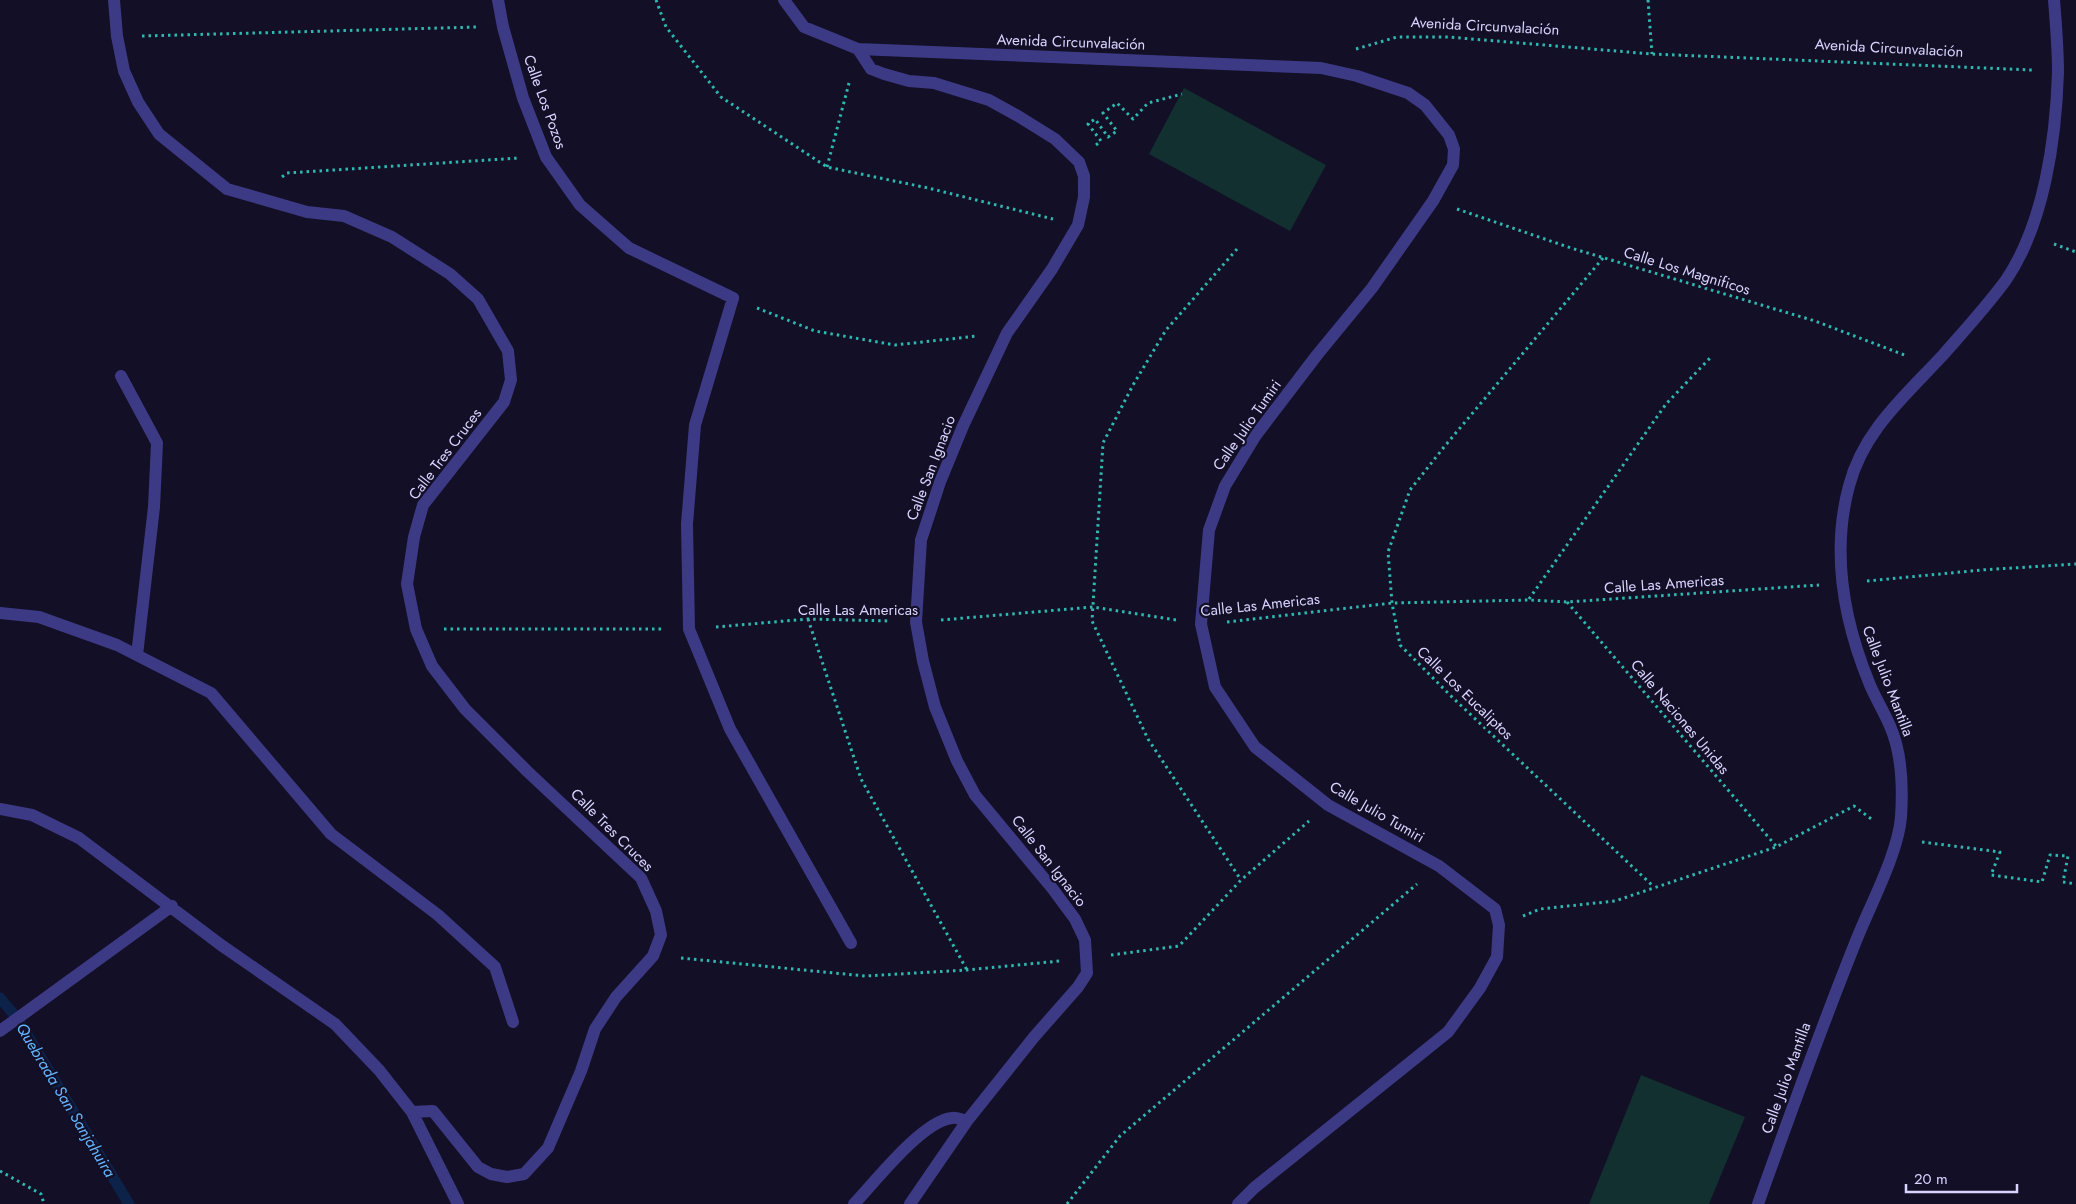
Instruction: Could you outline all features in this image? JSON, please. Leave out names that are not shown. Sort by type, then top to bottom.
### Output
[{"type":"street","name":"Calle Tres Cruces","points":[[114,0],[116,36],[124,71],[138,102],[159,134],[227,189],[307,212],[344,216],[392,237],[450,274],[478,299],[508,351],[511,380],[504,402],[423,505],[414,536],[407,584],[416,629],[432,666],[465,709],[527,771],[641,878],[656,911],[661,935],[652,956],[616,997],[595,1029],[581,1071],[548,1148],[524,1174],[507,1177],[491,1174],[478,1167],[432,1111],[412,1112]]},
{"type":"street","name":"Calle Los Pozos","points":[[498,0],[502,26],[523,98],[546,157],[580,205],[629,248],[733,298]]},
{"type":"street","name":"Avenida Circunvalación","points":[[784,0],[804,27],[858,49],[1321,68]]},
{"type":"street","name":"Calle Julio Mantilla","points":[[1758,1204],[1810,1057],[1881,881],[1901,818],[1901,777],[1897,749],[1891,729],[1870,686],[1850,630],[1841,584],[1841,533],[1848,489],[1857,458],[1874,430],[1971,324],[2007,278],[2029,237],[2042,193],[2051,145],[2058,71],[2054,0]]},
{"type":"street","name":"Calle San Ignacio","points":[[858,49],[871,69],[909,81],[934,83],[989,100],[1018,116],[1054,139],[1080,162],[1084,176],[1084,197],[1078,225],[1052,269],[1007,332],[940,482],[921,540],[916,622],[923,661],[935,707],[957,761],[975,795],[1052,888],[1075,919],[1085,940],[1086,973],[1078,987],[1034,1037],[967,1121],[910,1204]]},
{"type":"street","name":"Calle Julio Tumiri","points":[[1321,68],[1357,76],[1408,93],[1425,105],[1449,135],[1454,149],[1453,165],[1433,201],[1372,288],[1317,355],[1256,435],[1225,486],[1209,530],[1201,624],[1215,687],[1255,747],[1328,805],[1439,866],[1494,910],[1499,925]]},
{"type":"street","points":[[733,298],[695,425],[687,524],[689,629],[730,730],[851,943]]},
{"type":"street","points":[[121,376],[157,443],[154,507],[137,655]]},
{"type":"street","points":[[0,613],[40,617],[117,645],[211,693],[331,834],[438,915],[495,967],[513,1022]]},
{"type":"street","points":[[0,808],[32,815],[79,838],[221,944],[335,1024],[379,1070],[412,1112],[458,1204]]},
{"type":"street","points":[[0,1031],[172,906]]},
{"type":"street","points":[[1238,1204],[1254,1188],[1448,1032],[1480,988],[1498,957],[1499,925]]},
{"type":"street","points":[[854,1204],[902,1151],[926,1131],[952,1118],[967,1121]]},
{"type":"path","points":[[656,0],[666,27],[721,97],[827,167],[928,188],[1078,225]]},
{"type":"path","points":[[1648,0],[1652,54]]},
{"type":"path","points":[[116,36],[502,26]]},
{"type":"path","name":"Avenida Circunvalación","points":[[1321,68],[1357,48],[1397,37],[1448,37],[1652,54],[2058,71]]},
{"type":"path","points":[[827,167],[858,49]]},
{"type":"path","points":[[1092,147],[1101,141],[1088,124],[1096,119],[1108,137],[1117,131],[1103,113],[1117,103],[1133,119],[1148,103],[1182,94]]},
{"type":"path","points":[[279,180],[287,173],[546,157]]},
{"type":"path","name":"Calle Los Magnificos","points":[[1433,201],[1603,258],[1815,322],[1933,366]]},
{"type":"path","points":[[1237,249],[1166,330],[1133,385],[1103,442],[1092,621],[1148,739],[1241,880]]},
{"type":"path","name":"Calle Los Eucaliptos","points":[[1603,258],[1410,490],[1388,552],[1392,603],[1400,645],[1453,698],[1654,887]]},
{"type":"path","points":[[733,298],[815,331],[895,345],[1007,332]]},
{"type":"path","points":[[1529,600],[1666,404],[1710,358]]},
{"type":"path","name":"Calle Las Americas","points":[[416,629],[689,629],[808,620],[916,622],[1093,607],[1201,624],[1392,603],[1529,600],[1567,602],[1841,584],[1981,570],[2076,564]]},
{"type":"path","name":"Calle Naciones Unidas","points":[[1567,602],[1776,847]]},
{"type":"path","points":[[808,620],[861,779],[967,970]]},
{"type":"path","points":[[652,956],[865,976],[967,970],[1179,946],[1241,880],[1328,805]]},
{"type":"path","points":[[1499,925],[1540,910],[1615,902],[1654,887],[1776,847],[1854,806],[1896,838],[2000,852],[1991,875],[2042,882],[2050,855],[2068,856],[2063,882],[2076,884]]},
{"type":"path","points":[[1067,1204],[1120,1136],[1439,866]]},
{"type":"path","points":[[0,1171],[41,1194],[44,1204]]},
{"type":"green space","points":[[1184,88],[1326,165],[1290,231],[1149,154]]},
{"type":"green space","points":[[1641,1075],[1745,1117],[1709,1204],[1589,1204]]},
{"type":"waterway","name":"Quebrada San Sanjahuira","points":[[0,998],[17,1018],[129,1204]]}]
